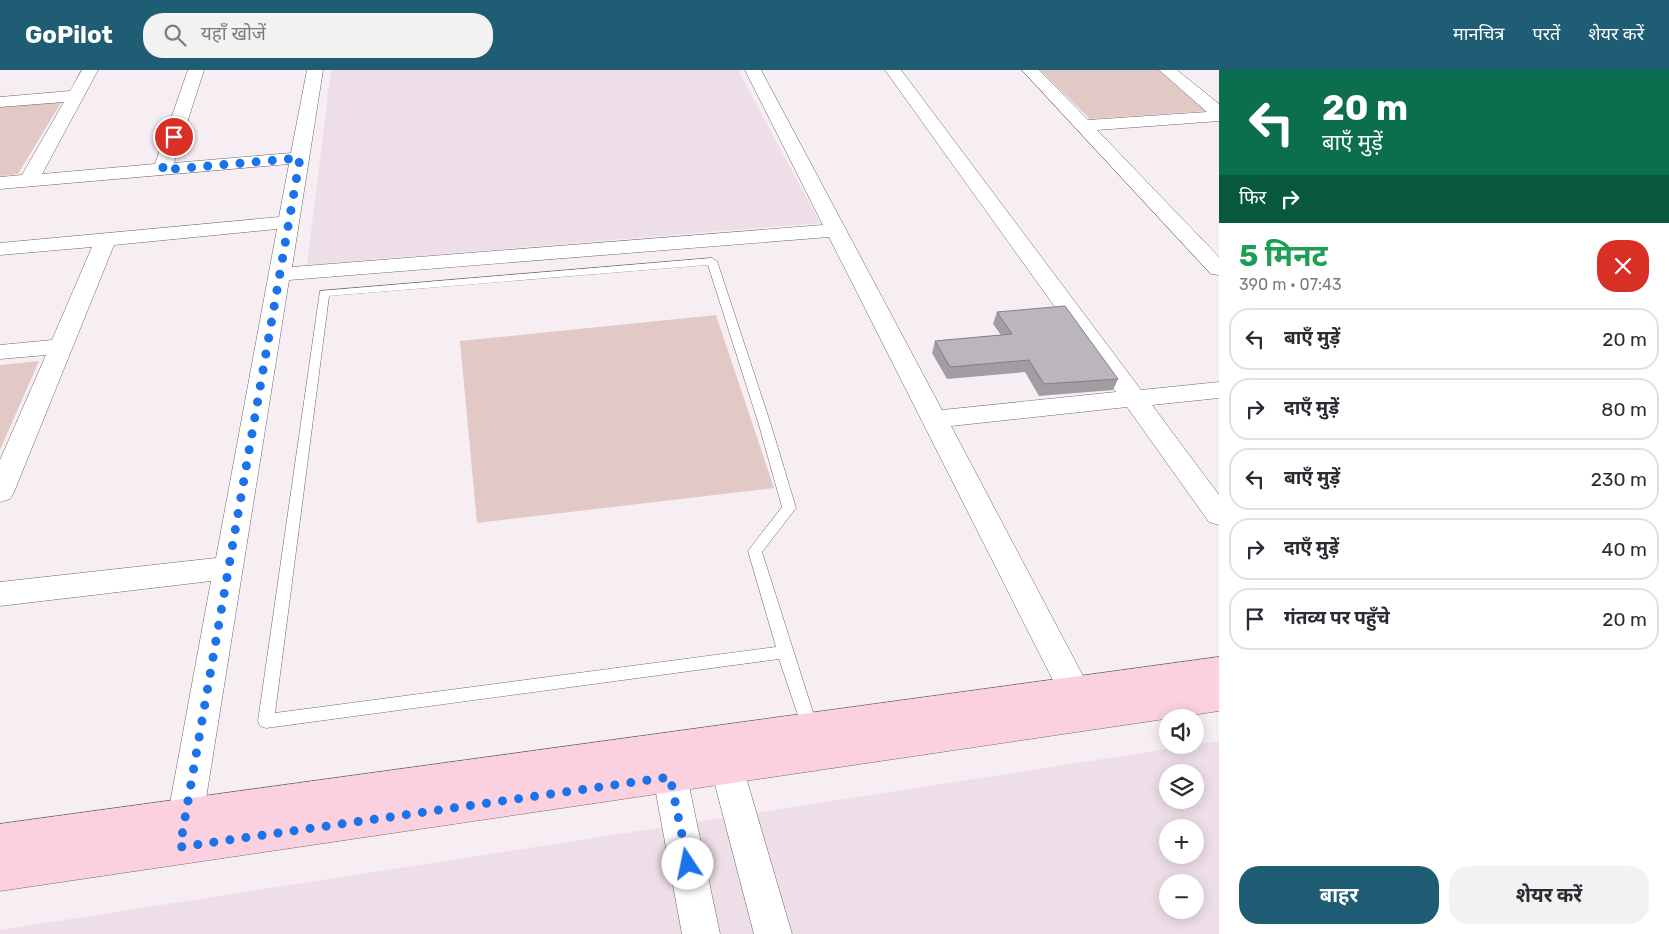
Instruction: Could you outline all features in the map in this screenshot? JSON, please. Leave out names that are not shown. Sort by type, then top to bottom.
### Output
[{"type":"street","points":[[28,181],[90,70]]},
{"type":"street","points":[[162,170],[196,70]]},
{"type":"street","points":[[182,831],[315,70]]},
{"type":"street","points":[[754,70],[1082,703]]},
{"type":"street","points":[[893,70],[1219,514]]},
{"type":"street","points":[[1030,70],[1217,265]]},
{"type":"street","points":[[1167,70],[1219,114]]},
{"type":"street","points":[[0,102],[75,96]]},
{"type":"street","points":[[1083,126],[1219,114]]},
{"type":"street","points":[[0,183],[300,158]]},
{"type":"street","points":[[0,249],[288,222]]},
{"type":"street","points":[[280,274],[836,230]]},
{"type":"street","points":[[0,492],[106,239]]},
{"type":"street","points":[[0,352],[61,346]]},
{"type":"street","points":[[935,419],[1219,390]]},
{"type":"street","points":[[0,594],[228,568]]},
{"type":"street","points":[[0,842],[182,831],[670,777],[1082,703],[1219,670]]},
{"type":"street","points":[[0,874],[182,831],[696,744],[810,728],[1082,703],[1219,697]]},
{"type":"street","points":[[696,744],[728,768],[773,934]]},
{"type":"street","points":[[696,744],[670,777],[701,934]]},
{"type":"lane","points":[[785,652],[266,721],[324,293],[712,261],[766,425],[789,508],[755,551],[810,728]]},
{"type":"shaded area","points":[[331,70],[738,70],[820,223],[307,265]]},
{"type":"shaded area","points":[[1040,70],[1159,70],[1208,111],[1090,119]]},
{"type":"shaded area","points":[[62,101],[18,174],[0,176],[0,106]]},
{"type":"shaded area","points":[[716,315],[774,488],[477,523],[460,341]]},
{"type":"shaded area","points":[[39,361],[0,450],[0,365]]},
{"type":"shaded area","points":[[1219,741],[1219,934],[0,934],[0,930],[1159,750],[1159,754],[1204,754],[1204,743]]},
{"type":"building","points":[[1065,306],[1118,379],[1044,384],[1029,360],[950,367],[935,341],[1012,334],[997,312]]},
{"type":"route","points":[[174,137],[162,170],[300,158],[180,847],[670,777],[688,864]]}]
